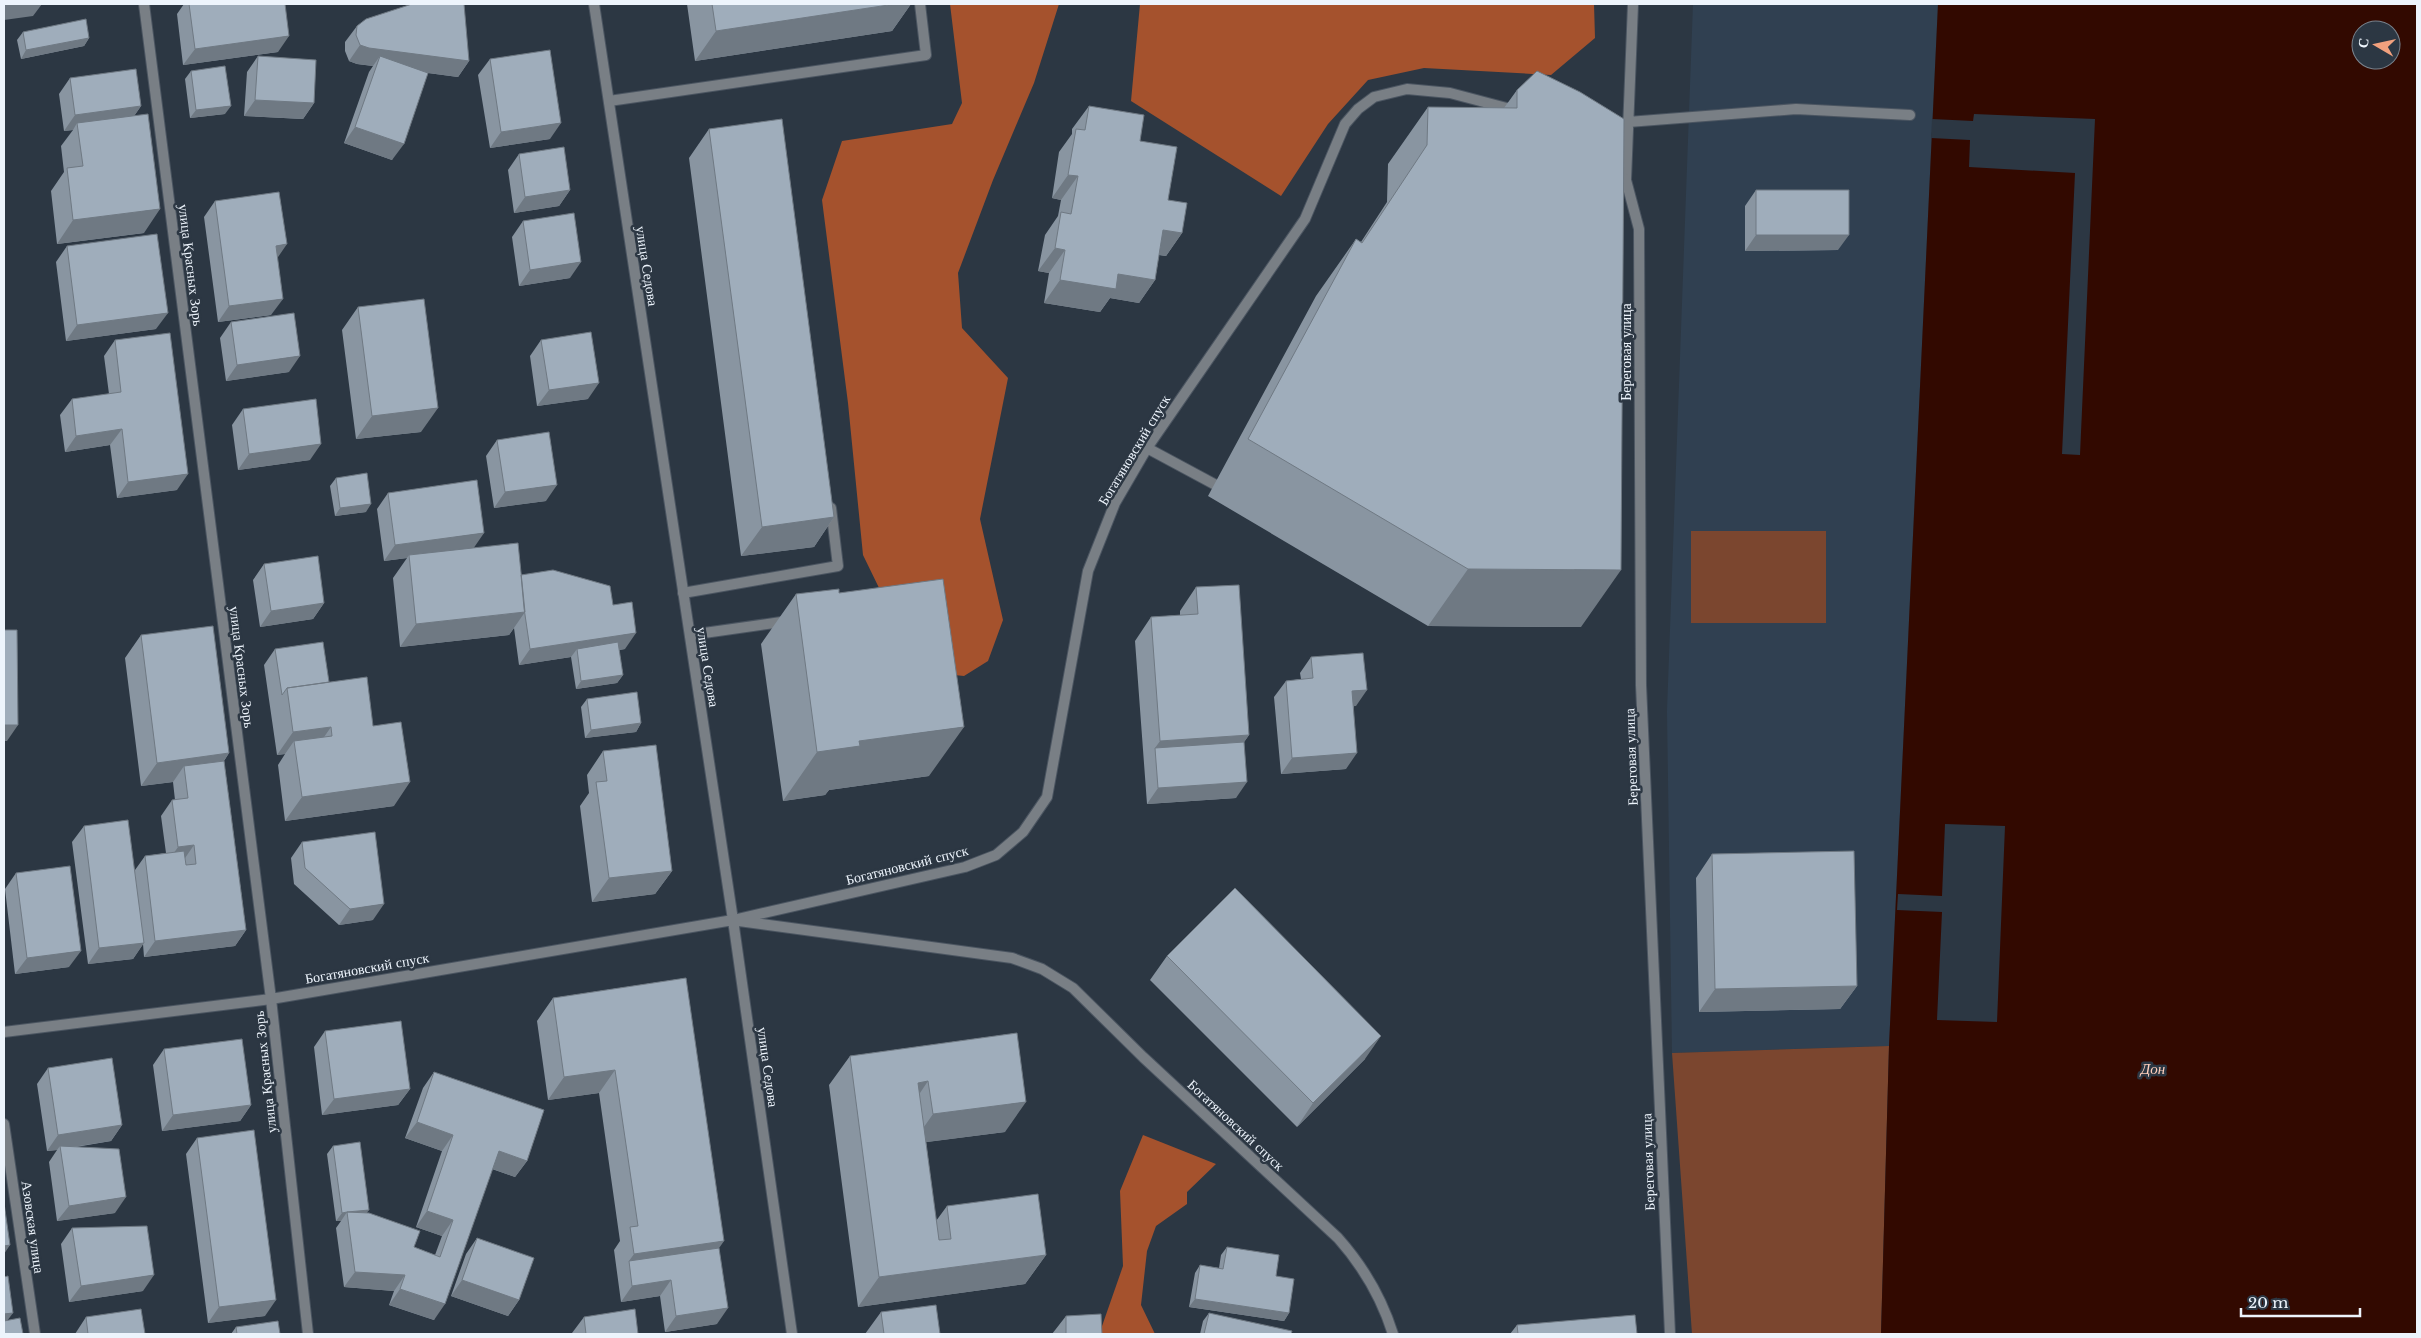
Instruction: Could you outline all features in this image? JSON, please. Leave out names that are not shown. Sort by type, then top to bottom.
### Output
[{"type":"street","name":"улица Красных Зорь","points":[[144,4],[271,999],[308,1334]]},
{"type":"street","name":"улица Седова","points":[[594,4],[733,920],[792,1334]]},
{"type":"street","points":[[608,101],[926,55],[920,4]]},
{"type":"street","name":"Береговая улица","points":[[1633,4],[1626,180],[1639,229],[1641,685],[1670,1334]]},
{"type":"street","name":"Богатяновский спуск","points":[[4,1032],[271,999],[733,920],[965,867],[996,855],[1024,832],[1047,797],[1088,571],[1115,502],[1147,448],[1304,218],[1345,124],[1358,108],[1374,97],[1407,89],[1450,92],[1528,114]]},
{"type":"street","points":[[1628,122],[1796,109],[1910,115]]},
{"type":"street","points":[[1605,163],[1626,180]]},
{"type":"street","points":[[1147,448],[1240,498]]},
{"type":"street","points":[[683,593],[838,566],[830,498]]},
{"type":"street","points":[[690,635],[799,620]]},
{"type":"street","name":"Богатяновский спуск","points":[[733,920],[1012,958],[1042,969],[1073,988],[1150,1064],[1338,1238],[1355,1258],[1389,1322],[1393,1334]]},
{"type":"street","name":"Азовская улица","points":[[4,1124],[35,1334]]},
{"type":"street","points":[[1387,1334],[1389,1322]]},
{"type":"shaded area","points":[[950,4],[1059,4],[1034,83],[993,180],[958,273],[962,328],[1008,378],[980,519],[1003,620],[988,661],[964,676],[944,674],[881,592],[863,555],[848,403],[822,200],[842,141],[952,124],[962,103]]},
{"type":"shaded area","points":[[1140,4],[1594,4],[1595,38],[1551,75],[1424,68],[1368,80],[1328,124],[1281,196],[1131,101]]},
{"type":"shaded area","points":[[1693,4],[1938,4],[1889,1046],[1672,1053],[1667,711]]},
{"type":"shaded area","points":[[1691,531],[1826,531],[1826,623],[1691,623]]},
{"type":"shaded area","points":[[1889,1046],[1881,1334],[1692,1334],[1672,1053]]},
{"type":"shaded area","points":[[1143,1135],[1216,1164],[1187,1192],[1187,1204],[1156,1226],[1147,1251],[1141,1305],[1155,1334],[1101,1334],[1101,1329],[1123,1266],[1120,1191]]},
{"type":"water","name":"Дон","points":[[1938,4],[2417,4],[2417,1334],[1881,1334],[1889,1046]]},
{"type":"pier","points":[[1974,114],[2095,119],[2080,455],[2062,454],[2075,173],[1969,167],[1970,140],[1931,138],[1932,119],[1973,121]]},
{"type":"pier","points":[[1945,824],[2005,826],[1997,1022],[1937,1020],[1942,912],[1897,910],[1898,894],[1942,896]]},
{"type":"building","points":[[189,4],[285,4],[289,36],[195,49]]},
{"type":"building","points":[[412,4],[464,4],[469,61],[369,48],[360,45],[356,35],[357,26],[366,19]]},
{"type":"building","points":[[712,4],[895,4],[716,31]]},
{"type":"building","points":[[86,19],[89,38],[26,50],[23,32]]},
{"type":"building","points":[[550,50],[561,123],[501,132],[490,59]]},
{"type":"building","points":[[258,56],[316,60],[314,103],[255,100]]},
{"type":"building","points":[[380,56],[428,73],[404,144],[355,127]]},
{"type":"building","points":[[225,66],[231,106],[196,110],[191,71]]},
{"type":"building","points":[[136,69],[141,106],[75,115],[70,78]]},
{"type":"building","points":[[1537,71],[1580,92],[1624,119],[1621,570],[1468,569],[1248,439],[1356,239],[1362,243],[1427,145],[1428,107],[1517,108],[1517,90]]},
{"type":"building","points":[[1089,106],[1144,115],[1140,141],[1177,147],[1168,200],[1187,203],[1182,233],[1163,230],[1155,280],[1118,274],[1116,289],[1060,280],[1065,250],[1055,248],[1061,212],[1071,214],[1078,176],[1068,175],[1076,129],[1085,130]]},
{"type":"building","points":[[148,114],[160,209],[73,220],[67,168],[83,166],[77,123]]},
{"type":"building","points":[[782,119],[834,517],[762,527],[709,129]]},
{"type":"building","points":[[564,147],[570,190],[525,197],[519,154]]},
{"type":"building","points":[[1756,190],[1849,190],[1849,235],[1756,235]]},
{"type":"building","points":[[279,192],[287,244],[276,246],[283,299],[229,306],[215,201]]},
{"type":"building","points":[[574,213],[581,262],[530,270],[523,221]]},
{"type":"building","points":[[157,234],[168,313],[77,325],[67,246]]},
{"type":"building","points":[[424,299],[438,408],[372,416],[358,307]]},
{"type":"building","points":[[294,313],[300,356],[237,365],[231,322]]},
{"type":"building","points":[[591,332],[599,383],[549,390],[541,340]]},
{"type":"building","points":[[170,333],[188,474],[128,482],[122,429],[76,436],[72,399],[121,392],[115,340]]},
{"type":"building","points":[[316,399],[321,444],[249,454],[243,409]]},
{"type":"building","points":[[549,432],[557,485],[505,492],[497,440]]},
{"type":"building","points":[[367,473],[371,504],[340,508],[336,478]]},
{"type":"building","points":[[477,480],[484,533],[395,545],[388,493]]},
{"type":"building","points":[[518,543],[525,612],[416,624],[409,555]]},
{"type":"building","points":[[318,556],[324,603],[271,611],[264,564]]},
{"type":"building","points":[[553,570],[610,586],[613,605],[632,602],[636,633],[530,649],[521,575]]},
{"type":"building","points":[[943,579],[964,727],[859,741],[860,746],[817,752],[796,594],[839,589],[839,593]]},
{"type":"building","points":[[1239,585],[1249,735],[1160,741],[1151,617],[1198,614],[1196,587]]},
{"type":"building","points":[[213,626],[229,753],[157,763],[141,635]]},
{"type":"building","points":[[4,630],[17,630],[18,725],[4,725]]},
{"type":"building","points":[[323,642],[329,682],[287,688],[282,695],[275,649]]},
{"type":"building","points":[[618,642],[623,675],[581,681],[577,649]]},
{"type":"building","points":[[1363,653],[1367,690],[1352,691],[1357,753],[1292,758],[1286,681],[1313,678],[1311,657]]},
{"type":"building","points":[[367,677],[373,726],[401,722],[410,782],[302,797],[294,741],[332,736],[331,727],[293,732],[287,688]]},
{"type":"building","points":[[637,692],[641,723],[591,730],[587,699]]},
{"type":"building","points":[[1244,742],[1247,782],[1158,788],[1155,748]]},
{"type":"building","points":[[656,745],[672,871],[609,878],[596,782],[607,781],[603,751]]},
{"type":"building","points":[[224,761],[246,930],[155,941],[145,856],[184,851],[186,865],[196,864],[194,845],[178,847],[172,800],[188,798],[184,766]]},
{"type":"building","points":[[128,820],[144,943],[99,948],[84,826]]},
{"type":"building","points":[[375,832],[384,904],[350,909],[305,868],[302,842]]},
{"type":"building","points":[[1854,851],[1857,986],[1715,989],[1712,854]]},
{"type":"building","points":[[70,866],[81,951],[27,958],[16,873]]},
{"type":"building","points":[[1235,888],[1381,1036],[1313,1103],[1167,956]]},
{"type":"building","points":[[686,978],[724,1241],[634,1254],[630,1227],[638,1226],[615,1070],[564,1077],[553,998]]},
{"type":"building","points":[[401,1021],[410,1089],[334,1099],[325,1031]]},
{"type":"building","points":[[1017,1033],[1026,1102],[933,1114],[928,1081],[918,1083],[939,1240],[951,1239],[947,1206],[1038,1194],[1046,1255],[879,1277],[850,1056]]},
{"type":"building","points":[[242,1039],[251,1105],[173,1115],[164,1049]]},
{"type":"building","points":[[112,1058],[122,1125],[58,1135],[48,1068]]},
{"type":"building","points":[[434,1072],[544,1110],[527,1161],[499,1151],[445,1304],[400,1289],[405,1275],[355,1272],[347,1212],[369,1213],[420,1231],[414,1247],[440,1257],[453,1220],[427,1211],[453,1135],[417,1122]]},
{"type":"building","points":[[254,1130],[276,1300],[219,1307],[197,1138]]},
{"type":"building","points":[[360,1142],[369,1210],[342,1213],[333,1146]]},
{"type":"building","points":[[60,1146],[119,1149],[126,1197],[69,1206]]},
{"type":"building","points":[[4,1203],[10,1245],[4,1246]]},
{"type":"building","points":[[147,1226],[154,1275],[81,1286],[72,1228]]},
{"type":"building","points":[[477,1238],[534,1258],[519,1300],[462,1280]]},
{"type":"building","points":[[1227,1247],[1279,1255],[1276,1276],[1294,1279],[1289,1313],[1195,1299],[1200,1265],[1223,1269]]},
{"type":"building","points":[[719,1248],[728,1308],[676,1316],[671,1280],[632,1286],[629,1261]]},
{"type":"building","points":[[8,1276],[13,1313],[4,1314],[4,1277]]},
{"type":"building","points":[[936,1305],[940,1334],[884,1334],[881,1312]]},
{"type":"building","points":[[141,1309],[145,1334],[88,1334],[86,1317]]},
{"type":"building","points":[[635,1309],[638,1334],[586,1334],[584,1317]]},
{"type":"building","points":[[1209,1313],[1292,1331],[1291,1334],[1204,1334]]},
{"type":"building","points":[[1101,1314],[1102,1334],[1066,1334],[1066,1316]]},
{"type":"building","points":[[1635,1315],[1637,1334],[1518,1334],[1517,1325]]},
{"type":"building","points":[[20,1318],[23,1334],[4,1334],[4,1321]]},
{"type":"building","points":[[278,1321],[280,1334],[237,1334],[236,1327]]}]
